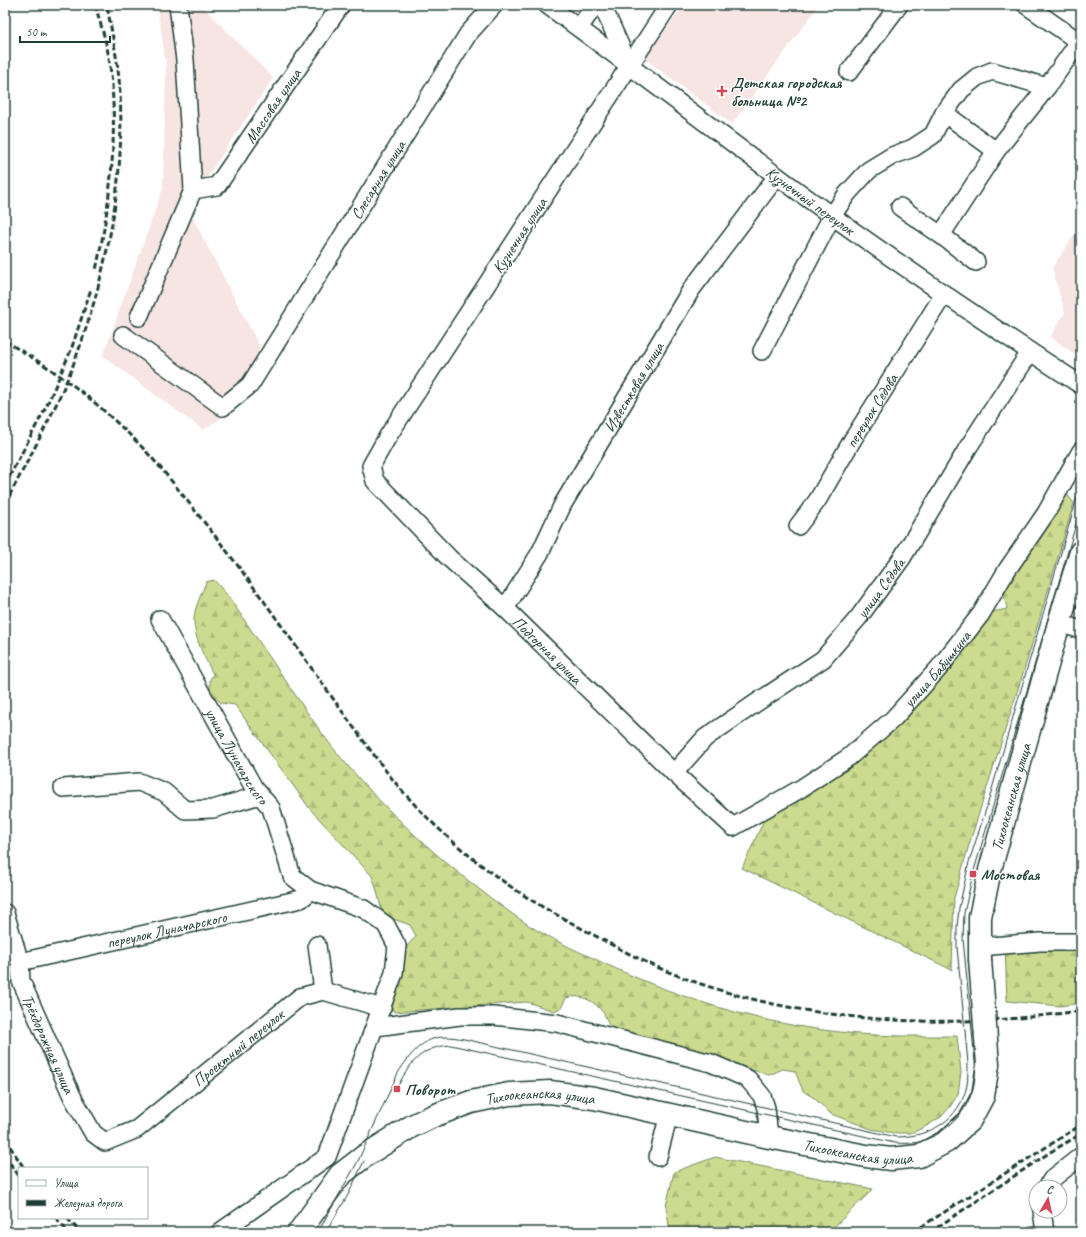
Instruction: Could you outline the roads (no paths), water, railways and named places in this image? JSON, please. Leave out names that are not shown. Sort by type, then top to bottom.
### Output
[{"type":"main road","name":"Тихоокеанская улица","points":[[299,1232],[340,1175],[362,1158],[412,1126],[433,1116],[471,1102],[509,1094],[550,1092],[573,1094],[769,1137],[866,1156],[891,1159],[919,1156],[947,1141],[970,1120],[983,1096],[988,1066],[980,953],[980,917],[990,870],[1059,623],[1081,552]]},
{"type":"street","points":[[139,317],[193,190],[185,60],[178,5]]},
{"type":"street","name":"Массовая улица","points":[[193,190],[217,186],[341,5]]},
{"type":"street","name":"Слесарная улица","points":[[123,335],[223,407],[250,385],[268,359],[468,34],[494,5]]},
{"type":"street","name":"Кузнечный переулок","points":[[547,5],[629,64],[832,216],[944,294],[1081,385]]},
{"type":"street","points":[[579,28],[595,5]]},
{"type":"street","points":[[602,5],[629,64]]},
{"type":"street","name":"Кузнечная улица","points":[[371,466],[388,436],[629,64],[669,5]]},
{"type":"street","points":[[849,72],[899,5]]},
{"type":"street","points":[[942,235],[996,151],[1047,87],[1080,42],[1026,5]]},
{"type":"street","points":[[762,351],[832,216],[848,194],[869,170],[892,156],[913,148],[932,135],[944,113],[961,90],[977,77],[992,71],[1047,87]]},
{"type":"street","points":[[944,113],[996,151]]},
{"type":"street","name":"Известковая улица","points":[[504,608],[540,553],[563,504],[691,290],[777,176]]},
{"type":"street","points":[[900,207],[942,235],[976,262]]},
{"type":"street","name":"переулок Седова","points":[[798,526],[817,501],[853,439],[944,294]]},
{"type":"street","name":"улица Седова","points":[[674,773],[705,738],[823,659],[859,617],[902,558],[969,446],[1030,352]]},
{"type":"street","name":"улица Бабушкина","points":[[733,827],[800,789],[849,757],[893,719],[939,668],[981,614],[1006,570],[1046,513],[1081,451]]},
{"type":"street","name":"Подгорная улица","points":[[371,466],[375,481],[449,558],[504,608],[674,773],[733,827]]},
{"type":"street","name":"улица Луначарского","points":[[160,619],[254,788],[271,808],[292,876],[310,890],[364,909],[386,925],[397,946],[394,973],[327,1157]]},
{"type":"street","points":[[1059,623],[1081,630]]},
{"type":"street","points":[[63,788],[139,782],[164,792],[185,810],[213,809],[260,795]]},
{"type":"street","name":"переулок Луначарского","points":[[20,962],[301,899],[310,890]]},
{"type":"street","name":"Трёхдорожная улица","points":[[5,913],[20,962],[21,981],[72,1096],[93,1134],[105,1142]]},
{"type":"street","points":[[980,953],[1040,942],[1081,942]]},
{"type":"street","points":[[317,945],[322,991],[382,1008]]},
{"type":"street","name":"Проектный переулок","points":[[105,1142],[137,1129],[300,997],[322,991]]},
{"type":"street","points":[[375,1027],[460,1016],[494,1016],[557,1023],[711,1063],[748,1079],[762,1096],[766,1108],[769,1137]]},
{"type":"street","points":[[658,1157],[669,1114]]},
{"type":"street","points":[[1054,1179],[1081,1156]]},
{"type":"street","points":[[220,1232],[327,1157],[340,1175]]},
{"type":"street","points":[[1061,1179],[1081,1172]]},
{"type":"street","points":[[1043,1219],[1045,1232]]},
{"type":"tram line","points":[[318,1232],[358,1161],[398,1073],[418,1048],[424,1043],[438,1038],[448,1037],[464,1039],[896,1137],[920,1134],[932,1130],[950,1117],[958,1108],[963,1097],[967,1085],[968,1074],[957,947],[959,908],[969,862],[987,806],[1081,484]]},
{"type":"tram line","points":[[396,1090],[411,1065],[423,1053],[440,1046],[451,1045],[895,1143],[923,1141],[934,1136],[953,1123],[971,1096],[975,1074],[963,939],[964,913],[973,874],[1081,507]]},
{"type":"tram line","points":[[326,1232],[348,1195],[364,1161]]},
{"type":"railway","points":[[95,5],[105,38],[109,58],[113,111],[112,164],[106,218],[96,270]]},
{"type":"railway","points":[[5,504],[44,429],[78,352],[98,289],[112,225],[117,192],[121,127],[118,72],[107,5]]},
{"type":"railway","points":[[5,485],[46,407],[71,350],[91,289]]},
{"type":"railway","points":[[5,341],[70,383],[123,428],[139,444],[166,474],[247,577],[357,732],[380,763],[414,804],[434,824],[475,860],[541,906],[625,952],[674,974],[713,988],[795,1008],[838,1015],[923,1021],[1007,1019],[1081,1011]]},
{"type":"railway","points":[[913,1232],[1081,1125]]},
{"type":"railway","points":[[930,1232],[1052,1151],[1081,1134]]},
{"type":"railway","points":[[5,1139],[23,1167]]},
{"type":"railway","points":[[5,1156],[18,1175]]},
{"type":"railway","points":[[57,1219],[68,1232]]},
{"type":"railway","points":[[68,1219],[80,1232]]},
{"type":"place","name":"Детская городская больница №2","points":[[722,91]]},
{"type":"place","name":"Мостовая","points":[[973,874]]},
{"type":"place","name":"Поворот","points":[[397,1089]]}]
